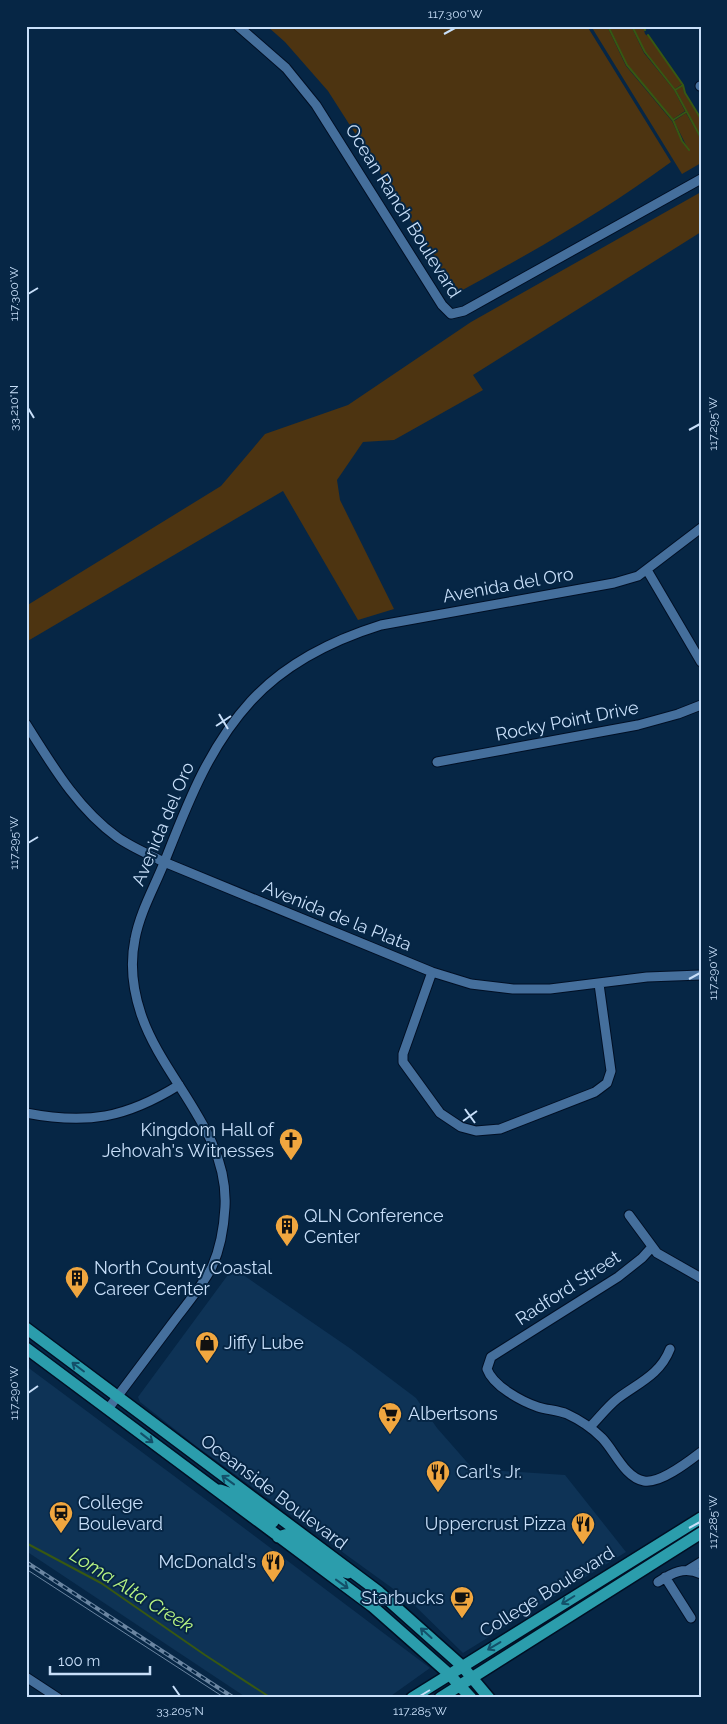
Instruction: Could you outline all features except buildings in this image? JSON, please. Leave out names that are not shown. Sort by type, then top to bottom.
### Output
[{"type":"main road","name":"Oceanside Boulevard","points":[[26,1328],[354,1574],[420,1627],[462,1666],[489,1698]]},
{"type":"main road","name":"Oceanside Boulevard","points":[[26,1348],[372,1606],[449,1674],[471,1698]]},
{"type":"main road","points":[[209,1486],[237,1496],[278,1525],[286,1527],[289,1525]]},
{"type":"main road","points":[[639,1573],[638,1567],[642,1562],[686,1532],[701,1518]]},
{"type":"main road","name":"College Boulevard","points":[[412,1698],[701,1518]]},
{"type":"main road","name":"College Boulevard","points":[[440,1698],[701,1532]]},
{"type":"main road","points":[[278,1537],[288,1534],[335,1569],[354,1574]]},
{"type":"main road","points":[[585,1607],[594,1592],[622,1572],[622,1566]]},
{"type":"street","name":"Ocean Ranch Boulevard","points":[[238,26],[286,68],[316,105],[442,305],[451,314],[464,311],[701,179]]},
{"type":"street","name":"Avenida del Oro","points":[[108,1409],[200,1287],[213,1265],[222,1234],[226,1206],[220,1160],[210,1137],[150,1036],[141,1013],[134,984],[133,962],[135,939],[140,920],[200,776],[224,734],[252,700],[283,673],[348,636],[381,625],[614,583],[638,576],[701,528]]},
{"type":"street","points":[[647,570],[701,662]]},
{"type":"street","name":"Rocky Point Drive","points":[[437,762],[638,725],[678,714],[701,705]]},
{"type":"street","name":"Avenida de la Plata","points":[[26,724],[57,774],[100,823],[131,846],[164,862],[432,972],[471,984],[513,989],[550,989],[647,977],[701,975]]},
{"type":"street","points":[[432,972],[404,1054],[403,1062],[440,1113],[461,1127],[476,1131],[500,1129],[595,1092],[606,1082],[611,1071],[599,984]]},
{"type":"street","points":[[26,1114],[68,1120],[95,1119],[126,1112],[162,1096],[179,1085]]},
{"type":"street","points":[[629,1214],[652,1247],[684,1270],[701,1278]]},
{"type":"street","name":"Radford Street","points":[[590,1427],[566,1414],[527,1402],[493,1380],[487,1369],[488,1362],[491,1357],[618,1277],[642,1258],[652,1247]]},
{"type":"street","points":[[670,1349],[665,1362],[648,1380],[616,1400],[590,1427],[603,1439],[631,1474],[646,1482],[660,1478],[701,1452]]},
{"type":"street","points":[[688,1570],[701,1562]]},
{"type":"street","points":[[691,1618],[661,1580],[674,1571],[688,1570],[701,1574]]},
{"type":"street","points":[[26,1677],[58,1698]]},
{"type":"shaded area","points":[[267,26],[587,26],[671,162],[619,198],[566,231],[457,293],[328,91],[285,42]]},
{"type":"shaded area","points":[[591,26],[607,26],[626,66],[672,121],[682,142],[689,151],[674,121],[686,113],[701,139],[701,163],[682,174]]},
{"type":"shaded area","points":[[609,26],[631,26],[644,53],[674,90],[685,111],[673,119],[627,64]]},
{"type":"shaded area","points":[[633,26],[643,26],[645,34],[650,38],[682,84],[675,89],[645,52]]},
{"type":"shaded area","points":[[683,85],[684,93],[701,120],[701,137],[676,90]]},
{"type":"shaded area","points":[[701,192],[701,232],[473,375],[483,390],[394,440],[363,442],[337,480],[340,500],[394,609],[358,620],[283,491],[26,642],[26,606],[221,486],[265,434],[348,405],[471,322]]},
{"type":"shaded area","points":[[233,1268],[351,1349],[416,1398],[437,1428],[473,1469],[565,1475],[626,1552],[463,1653],[410,1601],[196,1446],[140,1402],[138,1397]]},
{"type":"shaded area","points":[[26,1366],[430,1668],[388,1698],[247,1698],[26,1551]]},
{"type":"waterway","points":[[608,26],[627,65],[673,120],[682,141],[689,150]]},
{"type":"waterway","points":[[632,26],[645,52],[675,90],[701,138]]},
{"type":"waterway","points":[[643,26],[645,30]]},
{"type":"waterway","points":[[648,35],[683,85],[685,93],[701,119]]},
{"type":"waterway","points":[[675,90],[683,85]]},
{"type":"waterway","points":[[673,120],[686,112]]},
{"type":"waterway","name":"Loma Alta Creek","points":[[26,1543],[101,1583],[271,1698]]},
{"type":"tram line","points":[[26,1569],[225,1698]]},
{"type":"railway","points":[[26,1562],[234,1698]]},
{"type":"place","name":"Kingdom Hall of Jehovah's Witnesses","points":[[291,1161]]},
{"type":"place","name":"QLN Conference Center","points":[[287,1247]]},
{"type":"place","name":"North County Coastal Career Center","points":[[77,1299]]},
{"type":"place","name":"Jiffy Lube","points":[[207,1364]]},
{"type":"place","name":"Albertsons","points":[[390,1435]]},
{"type":"place","name":"Carl's Jr.","points":[[438,1493]]},
{"type":"place","name":"College Boulevard","points":[[61,1534]]},
{"type":"place","name":"Uppercrust Pizza","points":[[583,1545]]},
{"type":"place","name":"McDonald's","points":[[273,1583]]},
{"type":"place","name":"Starbucks","points":[[462,1619]]}]
